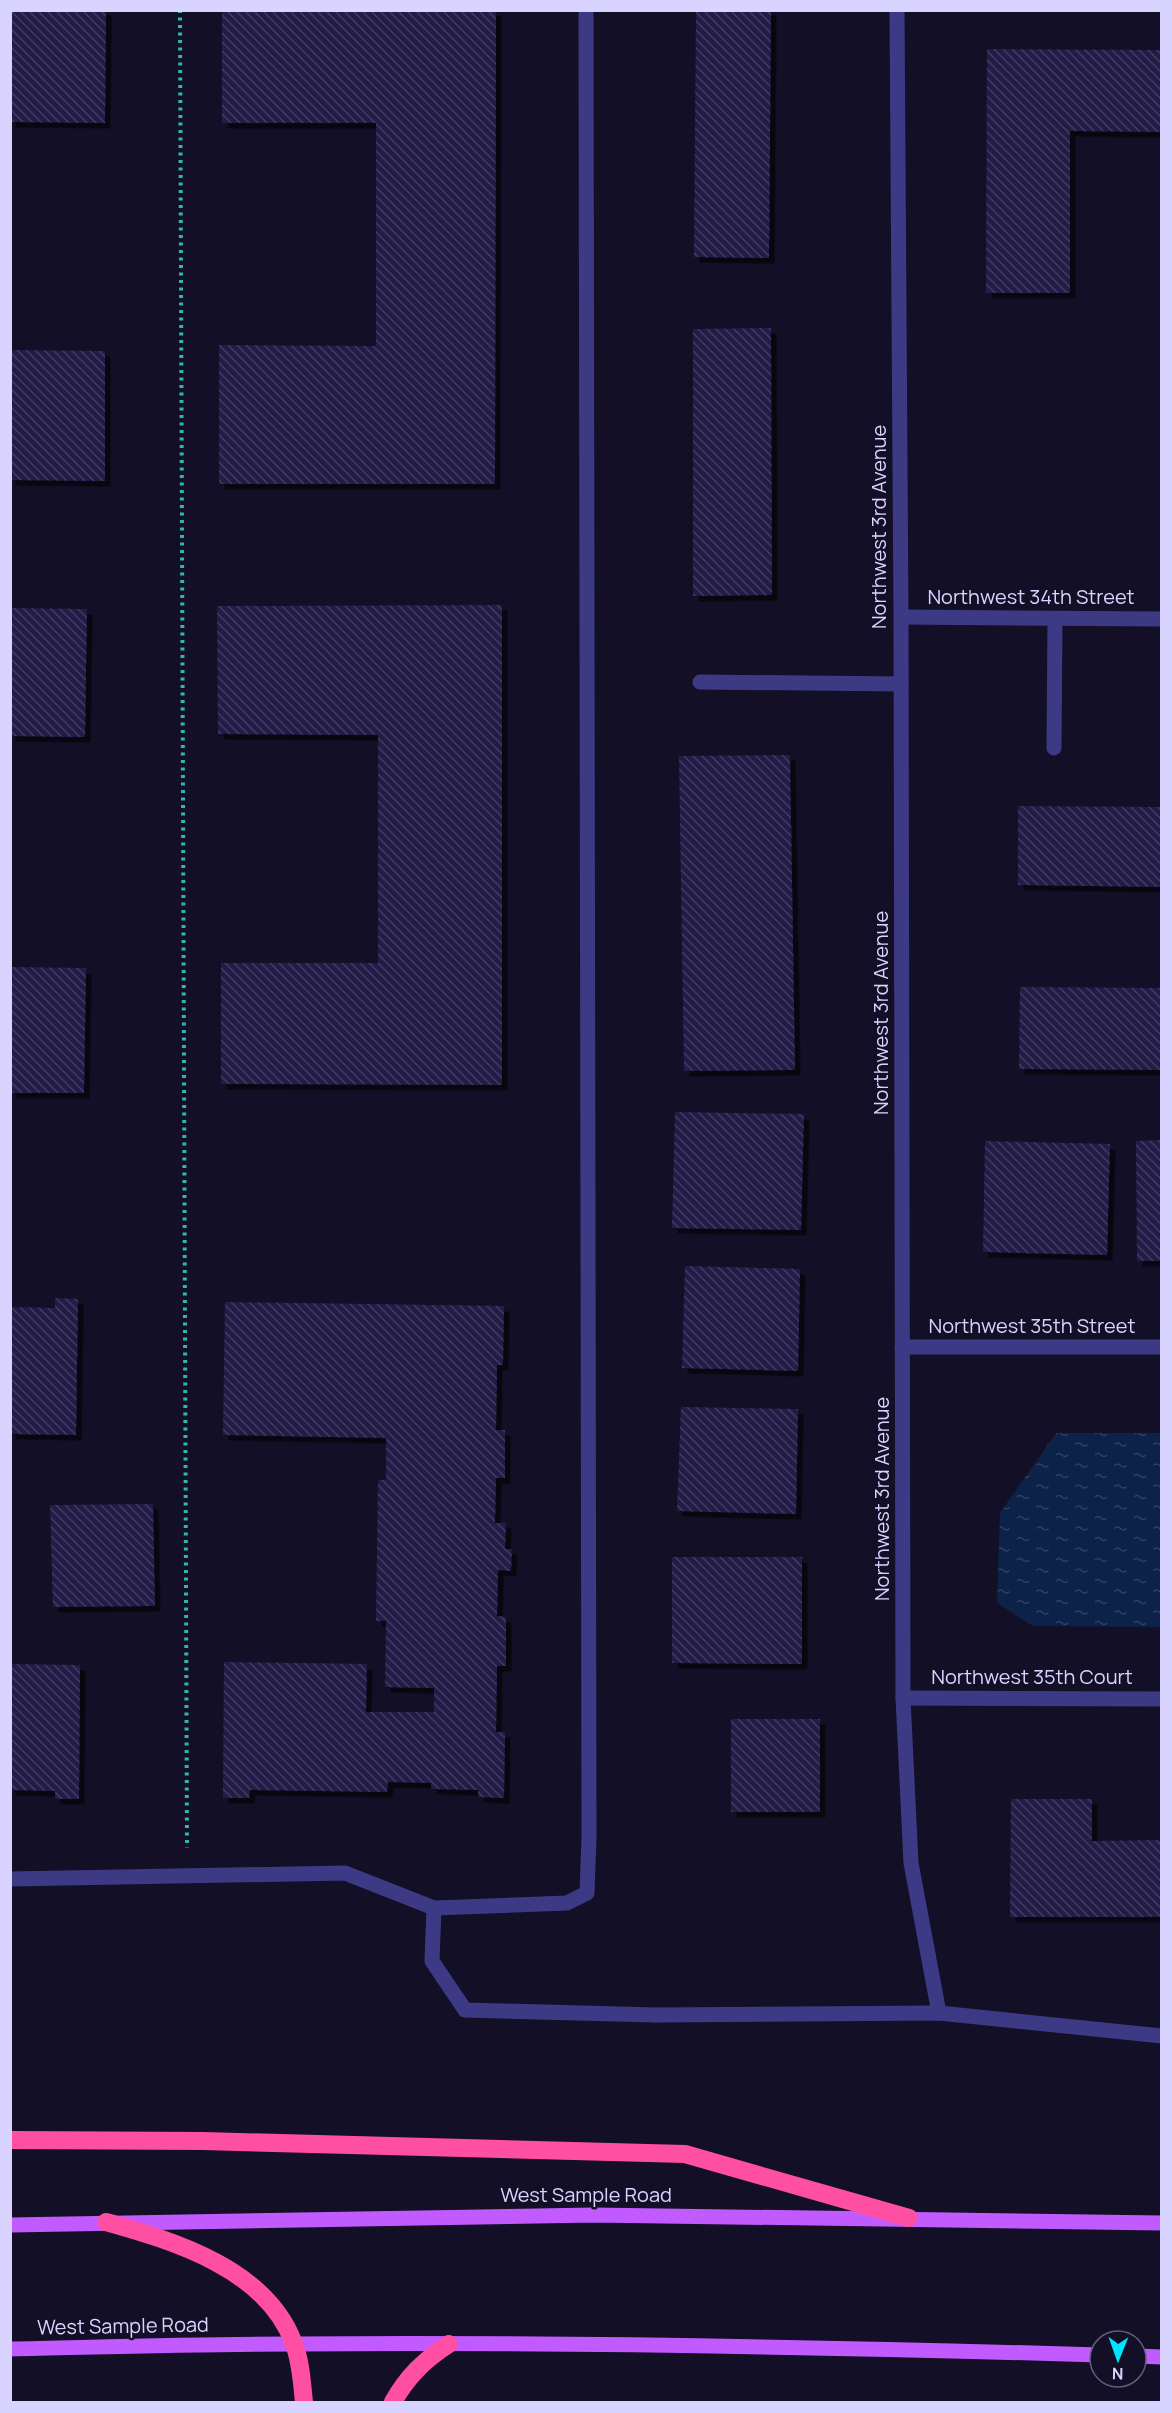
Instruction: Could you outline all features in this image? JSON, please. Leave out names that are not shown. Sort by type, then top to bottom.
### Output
[{"type":"highway","points":[[10,2140],[203,2141],[685,2154],[909,2218]]},
{"type":"highway","points":[[106,2222],[160,2237],[210,2259],[249,2283],[268,2302],[294,2344],[304,2403]]},
{"type":"highway","points":[[393,2403],[408,2377],[448,2344]]},
{"type":"main road","name":"West Sample Road","points":[[10,2225],[594,2215],[1161,2223]]},
{"type":"main road","name":"West Sample Road","points":[[10,2349],[448,2344],[883,2349],[1088,2355]]},
{"type":"street","points":[[10,1879],[345,1874],[434,1908],[567,1903],[586,1893],[590,1825],[586,10]]},
{"type":"street","name":"Northwest 3rd Avenue","points":[[897,10],[901,617],[903,1698],[910,1863],[939,2013]]},
{"type":"street","name":"Northwest 34th Street","points":[[901,617],[1161,619]]},
{"type":"street","points":[[1054,748],[1055,619]]},
{"type":"street","points":[[700,682],[901,684]]},
{"type":"street","name":"Northwest 35th Street","points":[[902,1347],[1161,1347]]},
{"type":"street","name":"Northwest 35th Court","points":[[903,1698],[1161,1699]]},
{"type":"street","points":[[434,1908],[432,1961],[465,2010],[656,2015],[939,2013],[1161,2036]]},
{"type":"path","points":[[180,10],[183,1153],[188,1876]]},
{"type":"water","points":[[1056,1433],[1161,1433],[1161,1627],[1033,1626],[997,1603],[1000,1513]]},
{"type":"building","points":[[10,10],[106,10],[105,123],[10,122]]},
{"type":"building","points":[[222,10],[496,10],[495,484],[219,484],[219,345],[376,346],[376,123],[222,123]]},
{"type":"building","points":[[696,10],[771,10],[769,258],[694,257]]},
{"type":"building","points":[[987,49],[1162,50],[1162,132],[1070,131],[1070,293],[986,293]]},
{"type":"building","points":[[771,328],[772,595],[693,596],[693,329]]},
{"type":"building","points":[[10,350],[105,351],[105,481],[10,480]]},
{"type":"building","points":[[502,605],[502,1085],[221,1084],[221,963],[378,963],[378,735],[218,734],[217,606]]},
{"type":"building","points":[[10,608],[87,609],[85,737],[10,736]]},
{"type":"building","points":[[790,755],[795,1070],[684,1071],[679,756]]},
{"type":"building","points":[[1018,806],[1162,807],[1162,887],[1018,885]]},
{"type":"building","points":[[10,967],[86,968],[84,1093],[10,1093]]},
{"type":"building","points":[[1020,987],[1162,988],[1162,1070],[1019,1069]]},
{"type":"building","points":[[675,1112],[804,1114],[801,1230],[672,1228]]},
{"type":"building","points":[[1162,1140],[1162,1261],[1137,1261],[1136,1141]]},
{"type":"building","points":[[985,1141],[1110,1144],[1107,1255],[983,1252]]},
{"type":"building","points":[[685,1266],[800,1269],[798,1371],[682,1368]]},
{"type":"building","points":[[55,1298],[78,1299],[76,1435],[10,1434],[10,1307],[55,1308]]},
{"type":"building","points":[[225,1302],[504,1306],[503,1365],[497,1365],[496,1430],[505,1430],[505,1478],[496,1478],[495,1523],[506,1523],[505,1549],[512,1549],[511,1571],[498,1570],[497,1616],[506,1617],[506,1666],[497,1666],[496,1732],[505,1732],[504,1798],[478,1797],[478,1790],[431,1789],[431,1783],[388,1782],[387,1792],[250,1790],[249,1798],[223,1798],[224,1662],[367,1664],[366,1712],[434,1712],[434,1688],[385,1687],[386,1621],[376,1621],[378,1480],[386,1480],[386,1438],[223,1435]]},
{"type":"building","points":[[681,1407],[798,1409],[796,1514],[677,1511]]},
{"type":"building","points":[[153,1504],[155,1606],[53,1607],[50,1505]]},
{"type":"building","points":[[672,1557],[802,1557],[802,1664],[672,1663]]},
{"type":"building","points":[[10,1664],[80,1665],[79,1799],[55,1799],[55,1791],[10,1790]]},
{"type":"building","points":[[731,1719],[820,1719],[820,1812],[731,1812]]},
{"type":"building","points":[[1011,1799],[1092,1799],[1092,1841],[1162,1840],[1162,1917],[1010,1917]]}]
